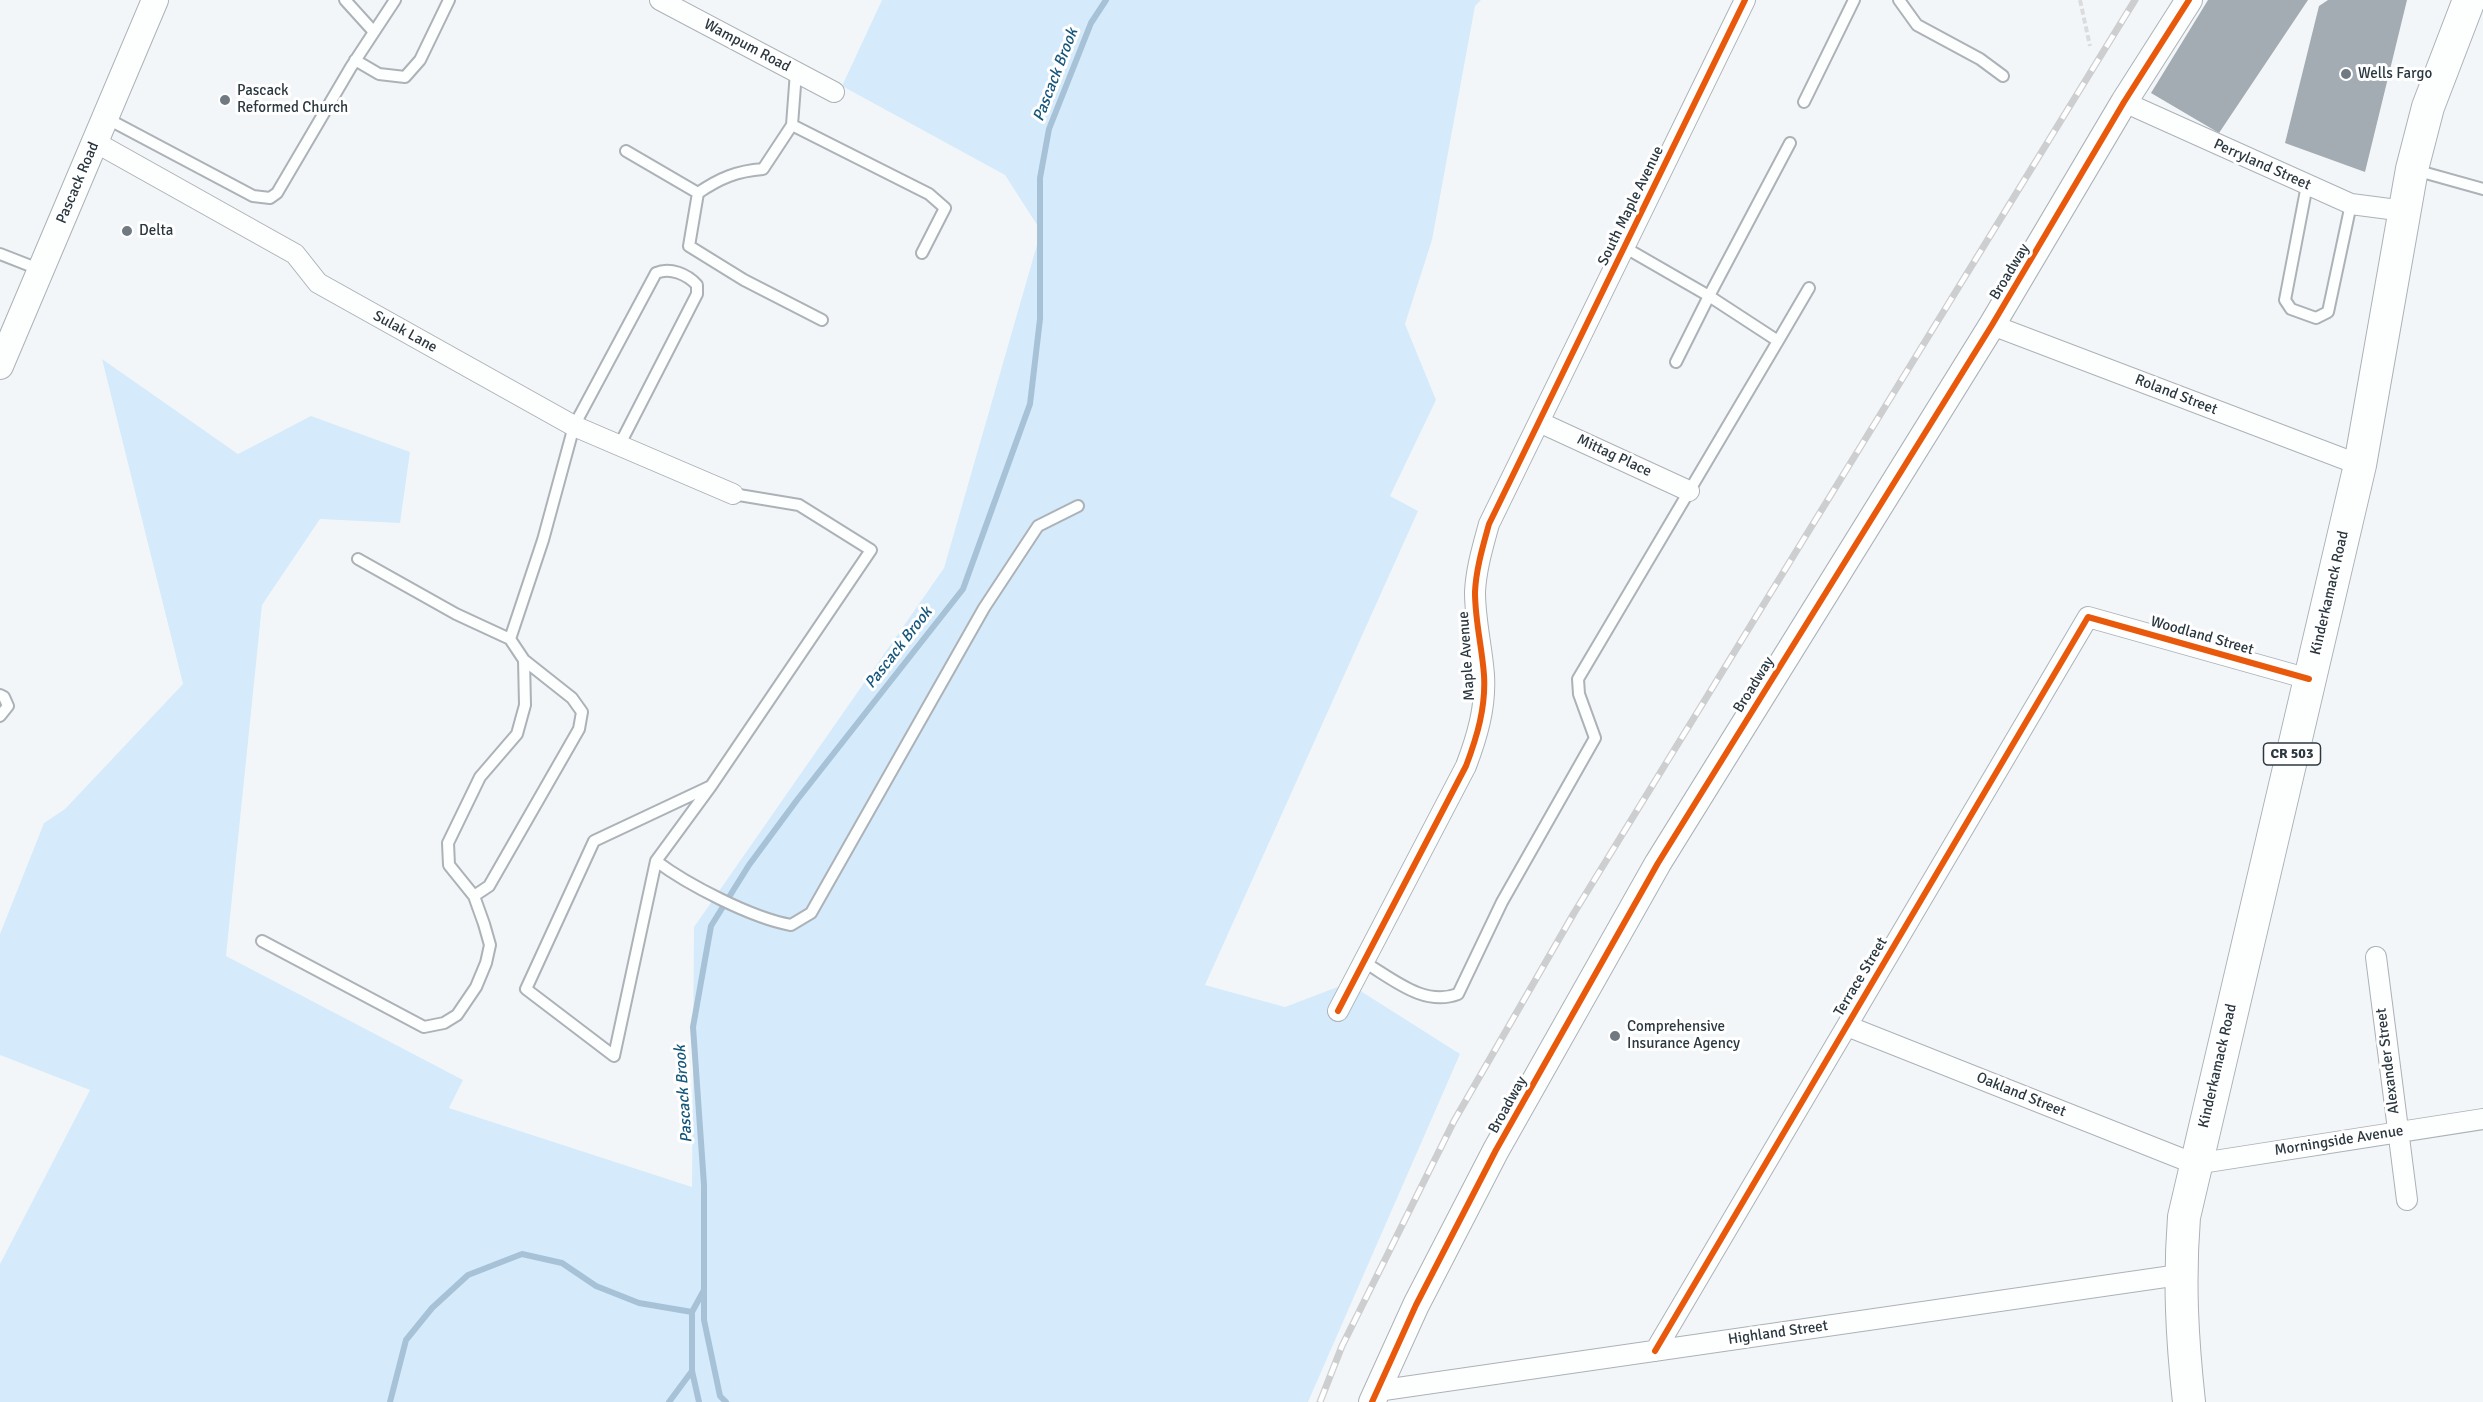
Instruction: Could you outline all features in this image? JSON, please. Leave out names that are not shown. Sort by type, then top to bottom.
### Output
[{"type":"main road","name":"Kinderkamack Road","points":[[2189,1402],[2181,1324],[2179,1275],[2184,1217],[2360,465],[2412,169],[2428,107],[2469,0]]},
{"type":"street","name":"Pascack Road","points":[[0,366],[155,0]]},
{"type":"street","name":"Wampum Road","points":[[660,0],[834,92]]},
{"type":"street","name":"South Maple Avenue","points":[[1539,422],[1745,0]]},
{"type":"street","name":"Broadway","points":[[1374,1396],[1416,1305],[1496,1150],[1658,863],[1992,325],[2124,102],[2189,0]]},
{"type":"street","name":"Perryland Street","points":[[2124,102],[2351,204],[2405,211]]},
{"type":"street","name":"Sulak Lane","points":[[95,142],[295,254],[318,283],[574,426],[734,494]]},
{"type":"street","name":"Roland Street","points":[[1992,325],[2360,465]]},
{"type":"street","name":"Mittag Place","points":[[1539,422],[1689,491]]},
{"type":"street","name":"Maple Avenue","points":[[1338,1011],[1466,766],[1476,738],[1483,708],[1484,676],[1476,625],[1475,591],[1480,557],[1489,524],[1539,422]]},
{"type":"street","name":"Woodland Street","points":[[2088,617],[2309,679]]},
{"type":"street","name":"Terrace Street","points":[[1655,1350],[2088,617]]},
{"type":"street","name":"Alexander Street","points":[[2376,957],[2407,1200]]},
{"type":"street","name":"Oakland Street","points":[[1847,1026],[2195,1164]]},
{"type":"street","name":"Morningside Avenue","points":[[2195,1164],[2483,1119]]},
{"type":"street","name":"Highland Street","points":[[1374,1396],[1655,1350],[2179,1275]]},
{"type":"lane","points":[[345,0],[374,32]]},
{"type":"lane","points":[[106,118],[253,196],[270,198],[277,193],[355,60],[395,0]]},
{"type":"lane","points":[[355,60],[379,74],[405,76],[420,60],[449,0]]},
{"type":"lane","points":[[1804,102],[1854,0]]},
{"type":"lane","points":[[1899,0],[1917,25],[1980,59],[2003,75]]},
{"type":"lane","points":[[698,193],[730,175],[763,169],[792,125],[796,72]]},
{"type":"lane","points":[[792,125],[929,194],[945,207],[922,253]]},
{"type":"lane","points":[[1676,362],[1790,143]]},
{"type":"lane","points":[[626,151],[698,193]]},
{"type":"lane","points":[[2412,169],[2483,189]]},
{"type":"lane","points":[[2307,185],[2285,300],[2291,309],[2316,318],[2328,312],[2351,204]]},
{"type":"lane","points":[[698,193],[689,246],[744,280],[822,320]]},
{"type":"lane","points":[[1624,247],[1709,296],[1778,341]]},
{"type":"lane","points":[[0,254],[41,270]]},
{"type":"lane","points":[[510,639],[543,540],[574,426],[656,273],[665,270],[692,280],[698,285],[698,294],[619,446]]},
{"type":"lane","points":[[1364,962],[1426,998],[1444,1000],[1458,994],[1502,902],[1595,738],[1579,694],[1578,679],[1809,288]]},
{"type":"lane","points":[[711,786],[594,840],[526,989],[614,1056],[656,861],[711,786],[871,550],[798,506],[734,494]]},
{"type":"lane","points":[[656,861],[672,873],[770,921],[791,925],[811,913],[984,608],[1038,526],[1078,506]]},
{"type":"lane","points":[[358,559],[456,614],[510,639],[524,660],[572,698],[582,712],[579,729],[489,886],[474,896]]},
{"type":"lane","points":[[262,941],[404,1019],[424,1027],[444,1023],[457,1016],[476,987],[486,963],[490,945],[474,896],[449,866],[448,843],[480,777],[517,734],[525,705],[524,660]]},
{"type":"lane","points":[[0,695],[8,706],[0,716]]},
{"type":"path","points":[[2080,0],[2090,46]]},
{"type":"shaded area","points":[[882,0],[1481,0],[1475,6],[1432,240],[1405,324],[1436,400],[1390,496],[1418,511],[1205,985],[1285,1007],[1348,983],[1460,1054],[1308,1402],[0,1402],[0,1264],[90,1090],[0,1055],[0,934],[44,823],[65,809],[183,684],[102,359],[238,454],[311,416],[410,452],[400,523],[320,519],[262,605],[226,956],[463,1080],[449,1108],[692,1187],[694,927],[944,568],[1041,231],[1005,175],[842,86]]},
{"type":"building","points":[[2208,0],[2308,0],[2219,133],[2151,93]]},
{"type":"building","name":"Wells Fargo","points":[[2328,0],[2407,0],[2365,172],[2285,143],[2319,6]]},
{"type":"waterway","name":"Pascack Brook","points":[[726,1402],[720,1396],[704,1320],[704,1185],[693,1027],[711,926],[749,865],[797,800],[963,589],[1030,404],[1040,319],[1040,178],[1049,129],[1091,23],[1106,0]]},
{"type":"waterway","name":"Pascack Brook","points":[[390,1402],[406,1340],[432,1308],[468,1275],[522,1254],[562,1263],[596,1286],[639,1303],[692,1312],[704,1290]]},
{"type":"waterway","points":[[692,1312],[692,1371],[699,1402]]},
{"type":"waterway","points":[[669,1402],[692,1371]]},
{"type":"railway","points":[[1320,1402],[1342,1346],[1454,1121],[1574,913],[2135,0]]},
{"type":"cycle path","points":[[1338,1011],[1466,766],[1474,744],[1480,722],[1484,687],[1475,592],[1478,566],[1489,524],[1745,0]]},
{"type":"cycle path","points":[[1372,1402],[1416,1305],[1496,1150],[1658,863],[1992,325],[2124,102],[2189,0]]},
{"type":"cycle path","points":[[1655,1351],[2088,617],[2309,679]]},
{"type":"place","name":"Wells Fargo","points":[[2346,74]]},
{"type":"place","name":"Pascack Reformed Church","points":[[225,100]]},
{"type":"place","name":"Delta","points":[[127,231]]},
{"type":"place","name":"Comprehensive Insurance Agency","points":[[1615,1036]]}]
